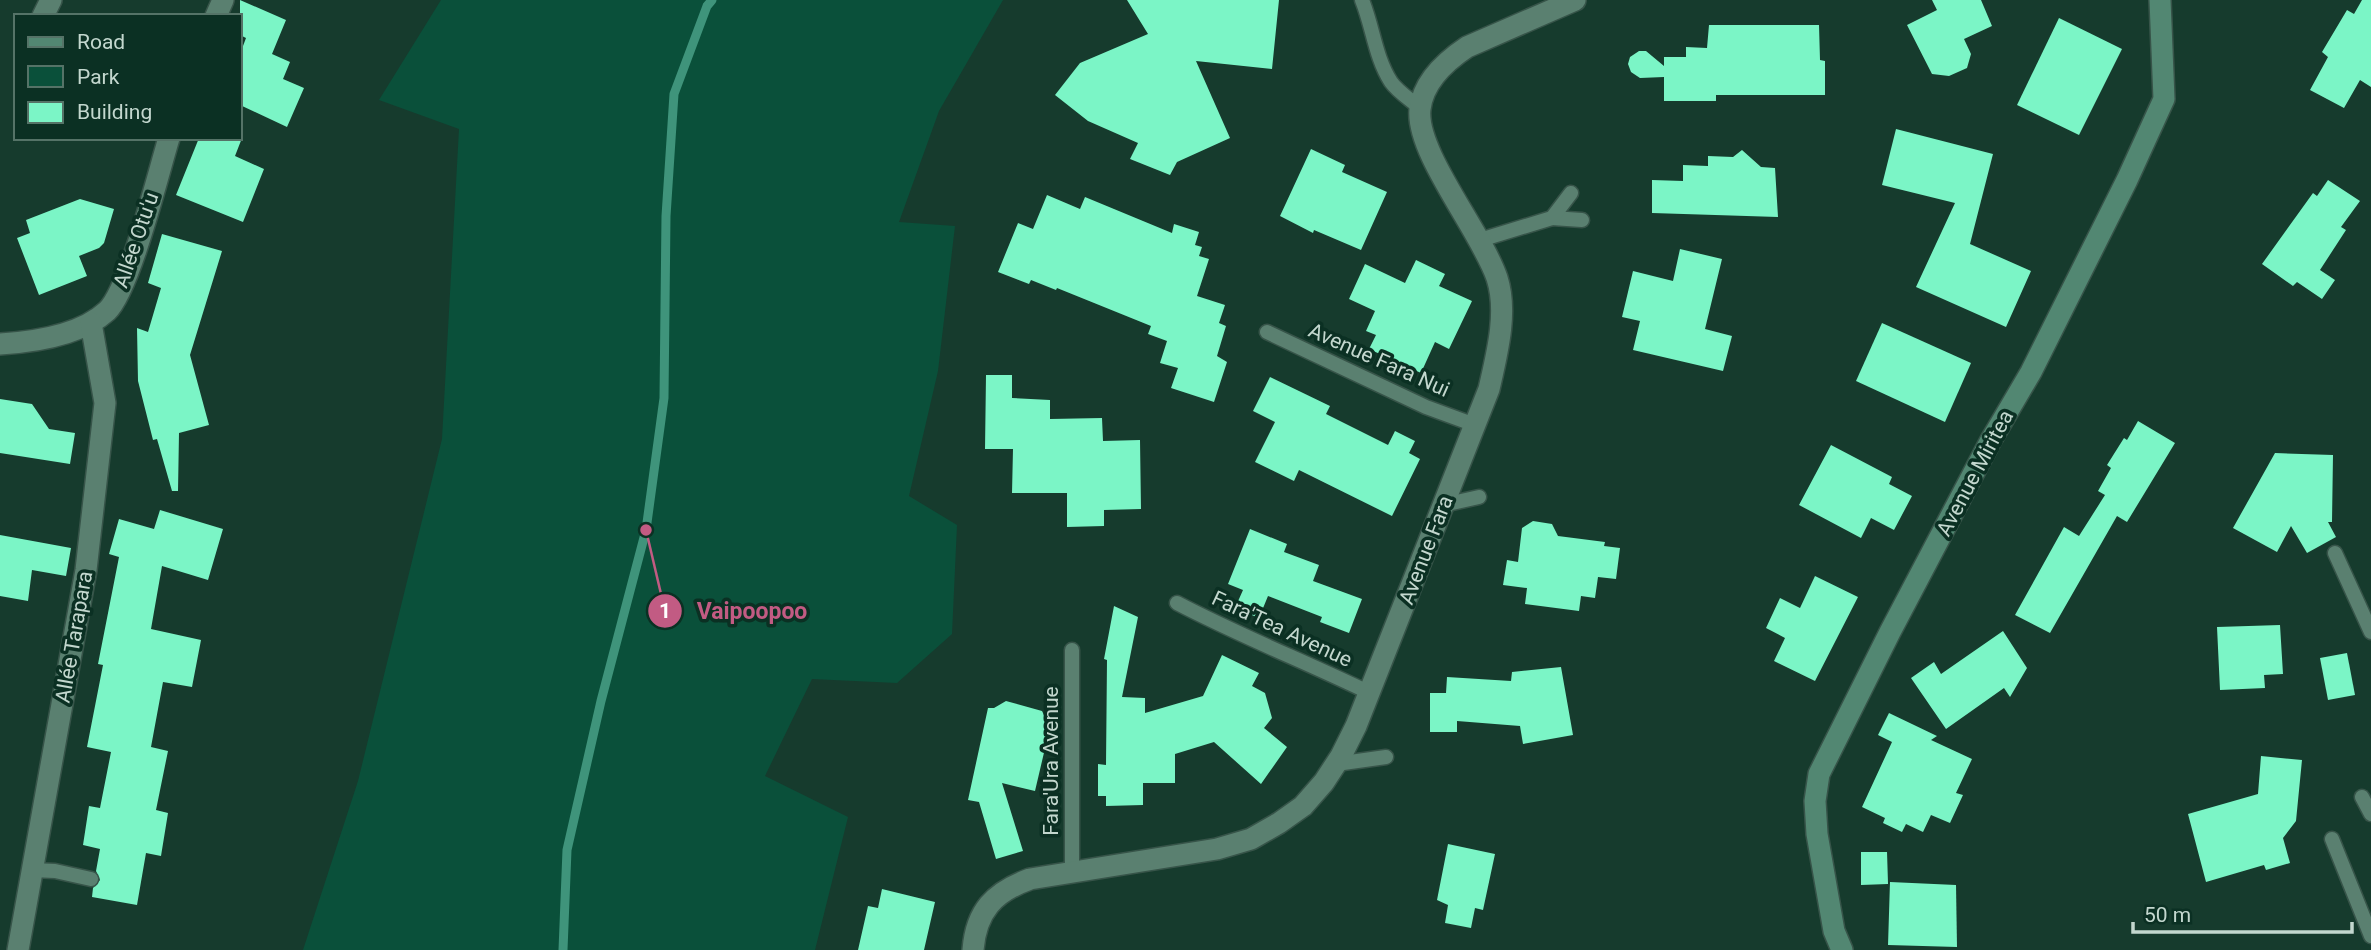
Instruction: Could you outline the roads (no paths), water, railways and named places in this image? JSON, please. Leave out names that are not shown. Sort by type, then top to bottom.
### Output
[{"type":"main road","name":"Avenue Miritea","points":[[1842,950],[1834,931],[1819,846],[1815,801],[1819,774],[1921,572],[1991,440],[2031,372],[2127,180],[2164,99],[2160,0]]},
{"type":"street","points":[[1420,108],[1427,88],[1438,71],[1452,57],[1467,47],[1575,0]]},
{"type":"street","name":"Avenue Fara","points":[[973,950],[974,933],[983,913],[995,897],[1012,886],[1030,879],[1217,849],[1251,839],[1279,824],[1303,806],[1336,764],[1370,693],[1475,425],[1489,389],[1499,345],[1501,307],[1498,280],[1480,240],[1430,155],[1421,125],[1420,108]]},
{"type":"street","name":"Allée Otu'u","points":[[0,344],[33,342],[91,323],[109,309],[123,285],[168,140]]},
{"type":"street","name":"Allée Tarapara","points":[[18,950],[86,570],[105,403],[91,323]]},
{"type":"lane","points":[[1362,0],[1376,49],[1392,83],[1420,108]]},
{"type":"lane","points":[[1369,19],[1373,0]]},
{"type":"lane","points":[[1552,218],[1571,193]]},
{"type":"lane","points":[[1480,240],[1552,218],[1582,220]]},
{"type":"lane","name":"Avenue Fara Nui","points":[[1267,332],[1426,407],[1475,425]]},
{"type":"lane","points":[[1443,506],[1479,497]]},
{"type":"lane","points":[[2335,553],[2371,632]]},
{"type":"lane","name":"Fara'Tea Avenue","points":[[1177,603],[1236,634],[1370,693]]},
{"type":"lane","name":"Fara'Ura Avenue","points":[[1072,650],[1072,873]]},
{"type":"lane","points":[[1336,764],[1386,757]]},
{"type":"lane","points":[[2362,797],[2371,814]]},
{"type":"lane","points":[[2332,839],[2371,936]]},
{"type":"lane","points":[[32,870],[91,879]]},
{"type":"waterway","points":[[563,950],[567,850],[601,701],[646,530],[664,398],[666,216],[674,94],[707,6],[712,0]]},
{"type":"place","name":"Vaipoopoo","points":[[646,530]]}]
